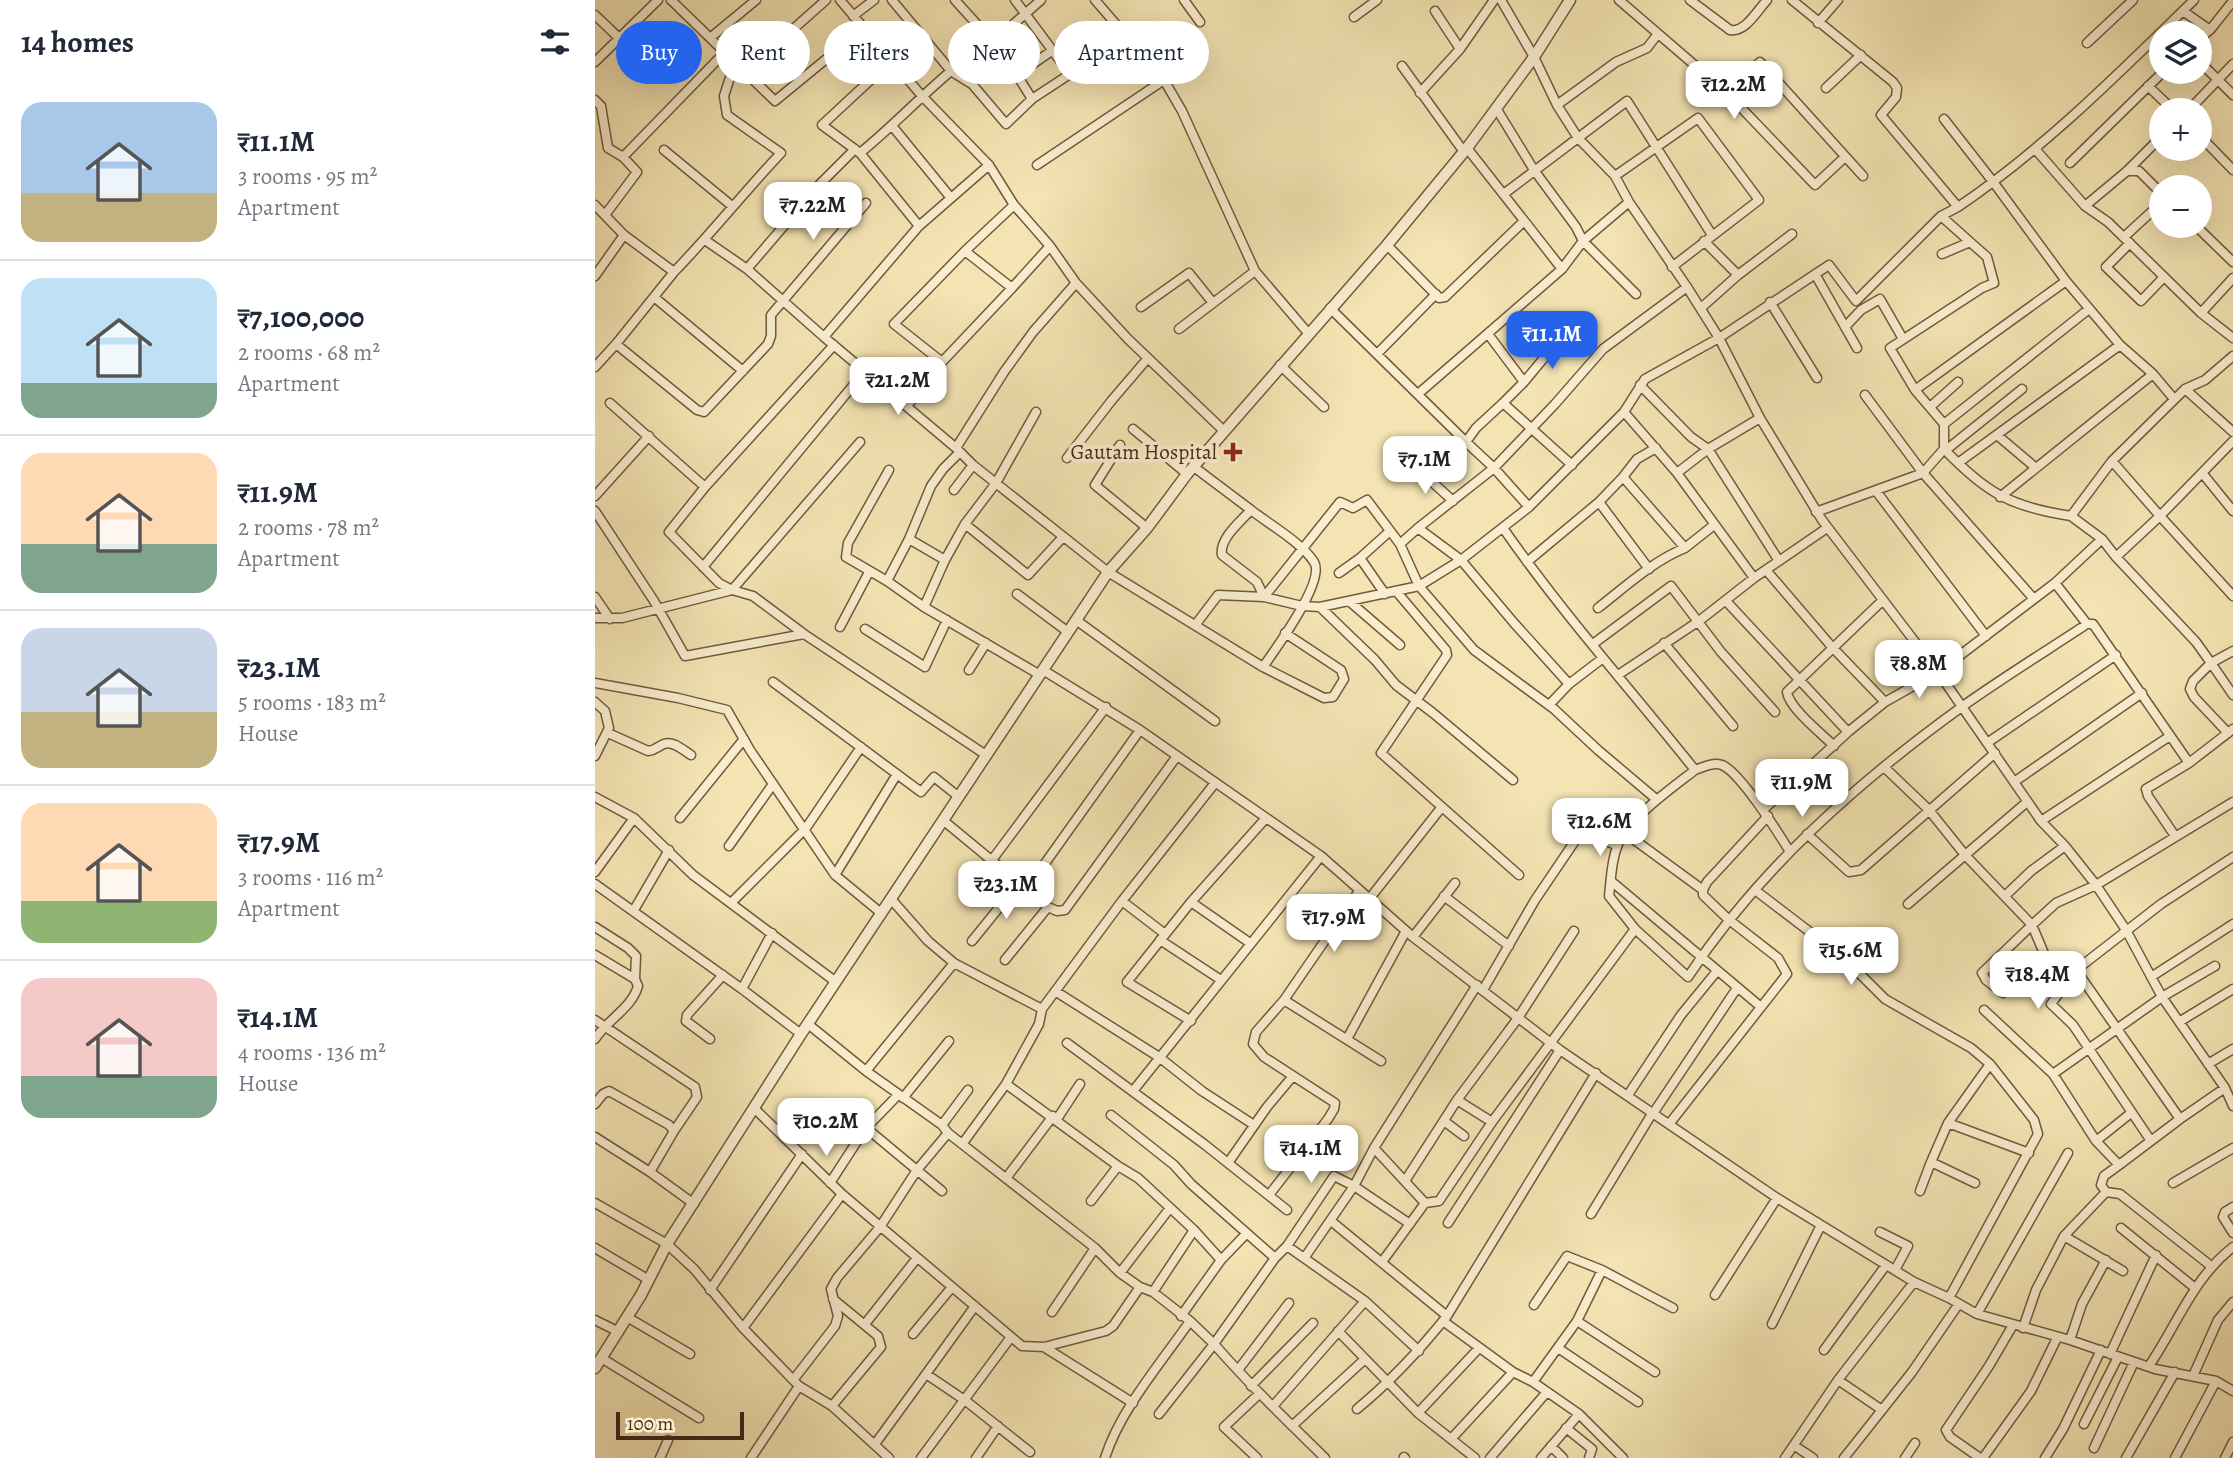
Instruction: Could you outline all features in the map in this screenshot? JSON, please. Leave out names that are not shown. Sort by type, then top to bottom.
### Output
[{"type":"street","points":[[636,21],[658,0]]},
{"type":"street","points":[[671,0],[716,44]]},
{"type":"street","points":[[710,38],[756,0]]},
{"type":"street","points":[[802,21],[826,0]]},
{"type":"street","points":[[840,0],[858,21]]},
{"type":"street","points":[[853,16],[874,0]]},
{"type":"street","points":[[892,0],[948,67]]},
{"type":"street","points":[[955,0],[974,21]]},
{"type":"street","points":[[1014,0],[1054,53]]},
{"type":"street","points":[[1017,21],[1041,0]]},
{"type":"street","points":[[1095,0],[1112,21]]},
{"type":"street","points":[[1184,0],[1199,21]]},
{"type":"street","points":[[1354,17],[1377,0]]},
{"type":"street","points":[[1420,93],[1460,49],[1494,0]]},
{"type":"street","points":[[1501,0],[1534,57],[1556,106],[1578,138],[1615,176],[1629,202],[1701,308],[1759,418],[1827,528],[1963,706],[2041,821],[2096,885],[2126,930],[2162,997],[2225,1088],[2233,1106]]},
{"type":"street","points":[[595,1368],[619,1332],[667,1244],[801,1034],[1108,572],[1147,528],[1224,431],[1387,245],[1466,150],[1534,57],[1570,0]]},
{"type":"street","points":[[1619,0],[1727,93],[1815,185],[1845,157]]},
{"type":"street","points":[[1691,0],[1700,3],[1730,30],[1736,31],[1743,28],[1767,0]]},
{"type":"street","points":[[1792,0],[1861,55],[1897,88],[1896,97],[1881,116],[1958,207]]},
{"type":"street","points":[[1818,23],[1837,0]]},
{"type":"street","points":[[2087,43],[2133,0]]},
{"type":"street","points":[[1196,624],[1218,595],[1264,597],[1302,606],[1320,607],[1419,586],[1461,560],[1529,507],[1572,465],[1624,412],[1645,379],[1719,338],[1829,265],[1856,301],[1941,216],[1994,183],[2036,150],[2194,0]]},
{"type":"street","points":[[2212,27],[2233,1]]},
{"type":"street","points":[[1435,11],[1460,49]]},
{"type":"street","points":[[2183,11],[2197,21]]},
{"type":"street","points":[[595,15],[616,35]]},
{"type":"street","points":[[1556,106],[1616,62],[1647,48],[1657,35]]},
{"type":"street","points":[[595,62],[616,41]]},
{"type":"street","points":[[1032,100],[1017,75],[1052,50]]},
{"type":"street","points":[[1826,88],[1861,55]]},
{"type":"street","points":[[622,157],[716,61]]},
{"type":"street","points":[[810,73],[824,61]]},
{"type":"street","points":[[1727,93],[1760,62],[1863,176]]},
{"type":"street","points":[[2201,98],[2233,64]]},
{"type":"street","points":[[1402,66],[1420,93],[1505,193],[1523,222],[1562,269]]},
{"type":"street","points":[[747,269],[818,186],[857,151],[893,127],[948,74]]},
{"type":"street","points":[[2212,74],[2233,95]]},
{"type":"street","points":[[595,367],[674,272],[781,153],[727,115],[724,96],[728,84]]},
{"type":"street","points":[[757,84],[775,102],[797,84]]},
{"type":"street","points":[[866,84],[822,125],[857,151],[919,226]]},
{"type":"street","points":[[912,84],[989,165],[1014,205],[1050,246],[1076,283],[1148,358],[1224,431]]},
{"type":"street","points":[[972,84],[1006,124],[1032,100],[1055,84]]},
{"type":"street","points":[[1037,165],[1158,84]]},
{"type":"street","points":[[1166,84],[1182,111],[1255,271],[1308,333]]},
{"type":"street","points":[[2070,163],[2148,86],[2160,98]]},
{"type":"street","points":[[595,100],[601,106],[608,148],[638,172],[605,215]]},
{"type":"street","points":[[1505,193],[1627,101],[1713,235]]},
{"type":"street","points":[[1496,108],[1534,170],[1576,227],[1583,241],[1636,294]]},
{"type":"street","points":[[1615,176],[1697,118],[1759,200],[1672,267]]},
{"type":"street","points":[[1944,119],[2066,281],[2120,345],[2154,373],[2174,399]]},
{"type":"street","points":[[893,127],[951,198]]},
{"type":"street","points":[[2212,148],[2233,170]]},
{"type":"street","points":[[2085,206],[2149,149]]},
{"type":"street","points":[[664,150],[732,206]]},
{"type":"street","points":[[2036,150],[2085,206],[2108,222],[2201,313],[2233,338]]},
{"type":"street","points":[[824,337],[919,226],[989,165]]},
{"type":"street","points":[[2127,171],[2139,171],[2149,181]]},
{"type":"street","points":[[1418,394],[1562,269],[1583,241],[1629,202]]},
{"type":"street","points":[[616,344],[697,410],[705,412],[768,344],[771,336],[771,315],[866,203]]},
{"type":"street","points":[[595,205],[624,235],[674,272]]},
{"type":"street","points":[[942,362],[894,324],[1014,205]]},
{"type":"street","points":[[1941,216],[1987,257],[1994,283],[1982,288],[1890,348],[1915,390],[1944,424],[1945,450],[2000,497],[2034,510],[2071,516],[2102,539],[2196,642],[2233,695]]},
{"type":"street","points":[[2149,216],[2106,267],[2141,301],[2164,277]]},
{"type":"street","points":[[1387,245],[1439,298],[1445,296],[1523,222]]},
{"type":"street","points":[[1701,308],[1738,275],[1792,234]]},
{"type":"street","points":[[595,276],[624,235]]},
{"type":"street","points":[[2208,238],[2233,262]]},
{"type":"street","points":[[705,240],[747,269],[973,465],[1108,572],[1263,667],[1324,698],[1333,697],[1344,679],[1341,670],[1285,633]]},
{"type":"street","points":[[1704,241],[1738,275]]},
{"type":"street","points":[[1942,254],[1970,242]]},
{"type":"street","points":[[907,406],[942,362],[1050,246]]},
{"type":"street","points":[[965,251],[1012,288]]},
{"type":"street","points":[[1179,329],[1255,271]]},
{"type":"street","points":[[1141,307],[1189,273],[1213,303]]},
{"type":"street","points":[[1815,274],[1857,348]]},
{"type":"street","points":[[2201,313],[2233,278]]},
{"type":"street","points":[[1915,390],[2066,281]]},
{"type":"street","points":[[887,581],[909,540],[931,486],[958,450],[1025,342],[1076,283]]},
{"type":"street","points":[[1400,544],[1494,468],[1603,349],[1687,287]]},
{"type":"street","points":[[1377,354],[1436,294]]},
{"type":"street","points":[[654,296],[743,371]]},
{"type":"street","points":[[1845,327],[1861,310],[1880,299],[1903,340]]},
{"type":"street","points":[[1770,302],[1817,377]]},
{"type":"street","points":[[1330,308],[1494,468],[1529,507]]},
{"type":"street","points":[[1944,424],[2089,309]]},
{"type":"street","points":[[1466,442],[1476,428],[1524,382],[1578,317]]},
{"type":"street","points":[[1488,334],[1524,382]]},
{"type":"street","points":[[834,345],[705,487],[669,532],[719,583],[753,596],[804,634],[986,755]]},
{"type":"street","points":[[1958,463],[2120,345]]},
{"type":"street","points":[[2071,516],[2112,461],[2174,399],[2185,389],[2205,380],[2233,356]]},
{"type":"street","points":[[1067,458],[1148,358]]},
{"type":"street","points":[[1280,365],[1324,407]]},
{"type":"street","points":[[703,566],[865,371]]},
{"type":"street","points":[[2000,497],[2154,373]]},
{"type":"street","points":[[1930,407],[1958,382]]},
{"type":"street","points":[[1640,385],[1691,437],[1708,449],[1779,561]]},
{"type":"street","points":[[1817,512],[1923,473],[1945,450],[2022,389]]},
{"type":"street","points":[[2185,389],[2233,432]]},
{"type":"street","points":[[1865,395],[1923,473],[2033,599]]},
{"type":"street","points":[[1503,402],[1572,465]]},
{"type":"street","points":[[610,403],[705,487]]},
{"type":"street","points":[[924,607],[965,524],[996,483],[1037,412]]},
{"type":"street","points":[[1624,412],[1677,473],[1753,579]]},
{"type":"street","points":[[1677,473],[1708,449],[1759,418]]},
{"type":"street","points":[[1133,429],[1251,510],[1303,550],[1318,569],[1302,606],[1263,667]]},
{"type":"street","points":[[1997,435],[2036,468]]},
{"type":"street","points":[[595,496],[649,436]]},
{"type":"street","points":[[595,618],[610,619],[732,590],[860,442]]},
{"type":"street","points":[[2116,557],[2233,442]]},
{"type":"street","points":[[1120,445],[1095,485],[1147,528]]},
{"type":"street","points":[[1527,562],[1599,502],[1637,460],[1656,448]]},
{"type":"street","points":[[2112,461],[2233,596]]},
{"type":"street","points":[[954,489],[973,465]]},
{"type":"street","points":[[1418,469],[1453,501]]},
{"type":"street","points":[[889,470],[846,550],[846,557],[924,607],[1106,708],[1140,730],[1321,856],[1410,934],[1560,1050],[1777,1198],[1914,1282],[1958,1305],[1977,1314],[2070,1340],[2134,1362],[2216,1381],[2233,1391]]},
{"type":"street","points":[[2203,474],[2233,510]]},
{"type":"street","points":[[1623,477],[1685,548]]},
{"type":"street","points":[[1876,491],[1986,636]]},
{"type":"street","points":[[1264,597],[1340,502],[1353,508],[1367,500],[1400,544],[1419,586],[1474,650],[1549,705],[1656,799]]},
{"type":"street","points":[[1599,502],[1649,569]]},
{"type":"street","points":[[1251,510],[1224,540],[1221,551],[1222,555],[1257,582],[1264,597]]},
{"type":"street","points":[[595,511],[685,656],[804,634]]},
{"type":"street","points":[[965,524],[1028,575],[1063,537]]},
{"type":"street","points":[[1598,608],[1714,525]]},
{"type":"street","points":[[1418,528],[1461,560],[1569,684]]},
{"type":"street","points":[[1503,528],[1551,595],[1695,770]]},
{"type":"street","points":[[1618,675],[1699,621],[1753,579],[1827,528]]},
{"type":"street","points":[[1339,573],[1390,531]]},
{"type":"street","points":[[1670,1123],[1787,974],[1778,958],[1728,919],[1703,895],[1707,882],[1765,813],[1848,732],[1885,702],[1938,672],[1986,636],[2055,583],[2102,539]]},
{"type":"street","points":[[909,540],[945,560]]},
{"type":"street","points":[[1360,558],[1385,594]]},
{"type":"street","points":[[1766,570],[1832,647],[1885,702]]},
{"type":"street","points":[[840,627],[869,572]]},
{"type":"street","points":[[2055,583],[2087,624]]},
{"type":"street","points":[[1593,644],[1671,586],[1721,652],[1775,712]]},
{"type":"street","points":[[1396,591],[1446,650],[1447,655],[1381,753],[1519,875]]},
{"type":"street","points":[[1017,594],[1068,632]]},
{"type":"street","points":[[595,597],[610,619]]},
{"type":"street","points":[[1834,746],[1788,698],[1789,687],[1883,600]]},
{"type":"street","points":[[1349,601],[1400,645]]},
{"type":"street","points":[[1726,601],[1848,732]]},
{"type":"street","points":[[1320,607],[1375,660],[1396,685],[1513,780]]},
{"type":"street","points":[[866,629],[925,667],[947,620]]},
{"type":"street","points":[[1076,620],[1215,721]]},
{"type":"street","points":[[1790,852],[1765,813],[1728,769],[1719,764],[1710,764],[1695,770],[1656,799],[1625,833],[1617,846],[1609,896],[1635,929],[1688,977],[1728,919],[1807,834],[1884,767],[1963,706],[2087,624],[2093,624],[2116,655],[2189,762]]},
{"type":"street","points":[[969,670],[986,643]]},
{"type":"street","points":[[1664,643],[1733,726]]},
{"type":"street","points":[[2175,836],[2146,789],[2189,762],[2230,731],[2194,697],[2190,689],[2193,681],[2211,663],[2233,651]]},
{"type":"street","points":[[1987,743],[2116,655]]},
{"type":"street","points":[[1549,705],[1569,684],[1603,658]]},
{"type":"street","points":[[772,682],[921,792],[934,777],[959,797]]},
{"type":"street","points":[[595,683],[727,710],[835,875],[881,913]]},
{"type":"street","points":[[2014,782],[2142,693]]},
{"type":"street","points":[[595,702],[605,711],[610,728],[595,756]]},
{"type":"street","points":[[992,860],[1106,708]]},
{"type":"street","points":[[1026,890],[1140,730]]},
{"type":"street","points":[[608,733],[648,751],[672,743],[691,755]]},
{"type":"street","points":[[2041,821],[2170,736]]},
{"type":"street","points":[[680,818],[744,739]]},
{"type":"street","points":[[732,902],[806,828],[860,747]]},
{"type":"street","points":[[1807,834],[1849,872],[1861,870],[1995,753]]},
{"type":"street","points":[[944,821],[1048,907],[1058,911],[1065,910],[1177,756]]},
{"type":"street","points":[[1884,767],[1929,810],[1965,855],[2032,925],[2059,989]]},
{"type":"street","points":[[835,875],[897,774]]},
{"type":"street","points":[[963,1143],[1006,1084],[1039,1024],[1042,1009],[1122,901],[1215,783]]},
{"type":"street","points":[[729,846],[773,784]]},
{"type":"street","points":[[595,797],[634,818],[693,875],[836,982]]},
{"type":"street","points":[[1908,904],[2027,802]]},
{"type":"street","points":[[2003,993],[1986,980],[1982,973],[2056,903],[2096,885],[2233,802]]},
{"type":"street","points":[[1370,898],[1441,808]]},
{"type":"street","points":[[1191,1021],[1127,982],[1191,902],[1266,817]]},
{"type":"street","points":[[595,872],[634,818]]},
{"type":"street","points":[[1625,833],[1703,890]]},
{"type":"street","points":[[1305,1257],[1354,1186],[1374,1148],[1509,946],[1535,900],[1579,835],[1591,834],[1617,846]]},
{"type":"street","points":[[2006,895],[2031,871],[2065,846]]},
{"type":"street","points":[[634,910],[669,849]]},
{"type":"street","points":[[1133,1091],[1321,856]]},
{"type":"street","points":[[2151,1141],[2073,1025],[2050,1004],[2076,970],[2126,930],[2233,857]]},
{"type":"street","points":[[1611,881],[1761,1007]]},
{"type":"street","points":[[972,942],[1019,883]]},
{"type":"street","points":[[1347,1039],[1410,934],[1455,883]]},
{"type":"street","points":[[595,884],[801,1034]]},
{"type":"street","points":[[1755,890],[1844,958],[1885,999],[1971,1048],[1990,1064],[2034,1120],[2038,1134],[2029,1153],[1949,1298]]},
{"type":"street","points":[[1269,1195],[1334,1109],[1335,1103],[1265,1057],[1253,1044],[1256,1032],[1284,1000],[1359,891]]},
{"type":"street","points":[[1444,896],[1509,946]]},
{"type":"street","points":[[891,899],[928,942],[954,963],[1042,1009]]},
{"type":"street","points":[[1122,901],[1163,937],[1221,980]]},
{"type":"street","points":[[1191,902],[1250,943]]},
{"type":"street","points":[[1005,960],[1048,907]]},
{"type":"street","points":[[2151,977],[2233,923]]},
{"type":"street","points":[[595,927],[636,956],[635,979],[638,986],[632,999],[603,1026],[595,1039]]},
{"type":"street","points":[[1382,1262],[1426,1203],[1439,1201],[1492,1122],[1635,929]]},
{"type":"street","points":[[1405,1181],[1457,1100],[1518,1018],[1574,931]]},
{"type":"street","points":[[742,989],[772,933]]},
{"type":"street","points":[[595,955],[635,979]]},
{"type":"street","points":[[866,1071],[954,963]]},
{"type":"street","points":[[2053,1074],[2162,997],[2215,966]]},
{"type":"street","points":[[2076,970],[2180,1119]]},
{"type":"street","points":[[1628,1095],[1681,1015],[1717,971]]},
{"type":"street","points":[[711,1039],[689,1025],[686,1021],[687,1015],[723,975]]},
{"type":"street","points":[[1591,1214],[1654,1112],[1737,988]]},
{"type":"street","points":[[2179,1022],[2233,989]]},
{"type":"street","points":[[1055,991],[1159,1057],[1202,1091],[1254,1125]]},
{"type":"street","points":[[1284,1000],[1381,1061]]},
{"type":"street","points":[[1984,1010],[2053,1074],[2096,1141],[2119,1165]]},
{"type":"street","points":[[595,1020],[695,1087],[697,1097],[650,1171]]},
{"type":"street","points":[[808,1024],[866,1071],[942,1125],[948,1133],[1095,1248],[1120,1273],[1140,1287],[1153,1292],[1190,1321],[1251,1386],[1274,1405],[1325,1458]]},
{"type":"street","points":[[830,1183],[866,1129],[949,1041]]},
{"type":"street","points":[[1067,1042],[1287,1210]]},
{"type":"street","points":[[2208,1064],[2233,1049]]},
{"type":"street","points":[[1448,1223],[1560,1050]]},
{"type":"street","points":[[1920,1191],[1948,1123],[1990,1064]]},
{"type":"street","points":[[1357,1409],[1388,1384],[1445,1319],[1596,1073]]},
{"type":"street","points":[[1228,1163],[1293,1076]]},
{"type":"street","points":[[1006,1084],[1137,1178],[1194,1230],[1221,1261]]},
{"type":"street","points":[[1007,1177],[1080,1084]]},
{"type":"street","points":[[2211,1266],[2120,1194],[2106,1192],[2101,1185],[2104,1176],[2225,1088]]},
{"type":"street","points":[[942,1125],[968,1090]]},
{"type":"street","points":[[595,1104],[609,1091],[669,1125],[674,1131]]},
{"type":"street","points":[[1457,1100],[1492,1122]]},
{"type":"street","points":[[841,1107],[942,1191]]},
{"type":"street","points":[[754,1108],[842,1194],[1022,1346],[1044,1347],[1106,1331],[1113,1326],[1140,1287]]},
{"type":"street","points":[[2096,1141],[2131,1113]]},
{"type":"street","points":[[1111,1115],[1174,1165],[1191,1184],[1275,1258]]},
{"type":"street","points":[[1444,1121],[1464,1136]]},
{"type":"street","points":[[1948,1123],[2029,1153]]},
{"type":"street","points":[[751,1458],[835,1326],[838,1316],[831,1289],[837,1278],[880,1227],[917,1170],[948,1133]]},
{"type":"street","points":[[595,1137],[650,1171],[694,1204]]},
{"type":"street","points":[[1374,1148],[1426,1203]]},
{"type":"street","points":[[2173,1183],[2233,1148]]},
{"type":"street","points":[[1977,1314],[2069,1153]]},
{"type":"street","points":[[710,1290],[802,1154]]},
{"type":"street","points":[[1931,1162],[1975,1183]]},
{"type":"street","points":[[1091,1201],[1118,1166]]},
{"type":"street","points":[[1159,1414],[1287,1245],[1334,1176],[1354,1186],[1410,1224]]},
{"type":"street","points":[[2024,1328],[2036,1290],[2064,1236],[2106,1192]]},
{"type":"street","points":[[743,1328],[842,1194]]},
{"type":"street","points":[[1715,1295],[1777,1198]]},
{"type":"street","points":[[595,1203],[667,1244],[694,1269],[743,1328],[797,1382],[832,1406],[889,1458]]},
{"type":"street","points":[[1120,1273],[1170,1208]]},
{"type":"street","points":[[2233,1208],[2225,1212],[2223,1217],[2233,1233]]},
{"type":"street","points":[[1331,1221],[1479,1348],[1579,1414],[1623,1458]]},
{"type":"street","points":[[1772,1324],[1821,1225]]},
{"type":"street","points":[[2121,1228],[2195,1288]]},
{"type":"street","points":[[1153,1292],[1194,1230]]},
{"type":"street","points":[[1880,1232],[1908,1245],[1895,1270]]},
{"type":"street","points":[[1181,1316],[1221,1261],[1246,1234]]},
{"type":"street","points":[[2064,1236],[2123,1271]]},
{"type":"street","points":[[1287,1245],[1364,1301],[1419,1351]]},
{"type":"street","points":[[2149,1366],[2195,1288],[2211,1266],[2233,1247]]},
{"type":"street","points":[[595,1248],[649,1280]]},
{"type":"street","points":[[1052,1312],[1095,1248]]},
{"type":"street","points":[[2084,1424],[2109,1354],[2156,1255]]},
{"type":"street","points":[[1534,1305],[1567,1256],[1602,1270],[1673,1308]]},
{"type":"street","points":[[865,1324],[917,1258]]},
{"type":"street","points":[[2070,1340],[2082,1304],[2106,1261]]},
{"type":"street","points":[[1824,1350],[1886,1265]]},
{"type":"street","points":[[1533,1382],[1577,1321],[1602,1270]]},
{"type":"street","points":[[1785,1458],[1838,1380],[1914,1282]]},
{"type":"street","points":[[913,1334],[952,1287]]},
{"type":"street","points":[[832,1298],[879,1335],[881,1347],[832,1406]]},
{"type":"street","points":[[1274,1405],[1364,1301]]},
{"type":"street","points":[[2193,1376],[2218,1320],[2233,1302]]},
{"type":"street","points":[[1238,1370],[1289,1303]]},
{"type":"street","points":[[1844,1458],[1912,1372],[1958,1305]]},
{"type":"street","points":[[875,1444],[975,1306]]},
{"type":"street","points":[[627,1317],[690,1354]]},
{"type":"street","points":[[595,1320],[619,1332]]},
{"type":"street","points":[[1105,1458],[1110,1441],[1133,1403],[1190,1321]]},
{"type":"street","points":[[1577,1321],[1655,1372]]},
{"type":"street","points":[[1251,1386],[1313,1323]]},
{"type":"street","points":[[2013,1325],[1946,1430],[1951,1437],[1982,1458],[2031,1391],[2057,1338]]},
{"type":"street","points":[[1338,1331],[1418,1413],[1475,1458]]},
{"type":"street","points":[[921,1458],[1011,1337]]},
{"type":"street","points":[[1044,1347],[1133,1403]]},
{"type":"street","points":[[1418,1413],[1479,1348]]},
{"type":"street","points":[[1558,1348],[1638,1402]]},
{"type":"street","points":[[2045,1458],[2109,1354]]},
{"type":"street","points":[[603,1359],[699,1418]]},
{"type":"street","points":[[1292,1426],[1365,1359]]},
{"type":"street","points":[[2094,1448],[2134,1362]]},
{"type":"street","points":[[2126,1458],[2175,1371]]},
{"type":"street","points":[[1452,1438],[1513,1372]]},
{"type":"street","points":[[926,1374],[966,1401],[1030,1452]]},
{"type":"street","points":[[1838,1380],[1882,1409]]},
{"type":"street","points":[[2175,1458],[2216,1381]]},
{"type":"street","points":[[1490,1458],[1546,1393]]},
{"type":"street","points":[[1257,1458],[1224,1427],[1259,1394]]},
{"type":"street","points":[[1541,1458],[1579,1414]]},
{"type":"street","points":[[976,1458],[998,1426]]},
{"type":"street","points":[[1566,1428],[1588,1444],[1593,1452],[1589,1458]]},
{"type":"street","points":[[660,1458],[668,1440]]},
{"type":"street","points":[[2225,1458],[2233,1441]]},
{"type":"street","points":[[1905,1458],[1915,1443]]},
{"type":"street","points":[[1551,1446],[1563,1458]]},
{"type":"street","points":[[1795,1446],[1813,1458]]},
{"type":"place","name":"Gautam Hospital","points":[[1233,452]]}]
